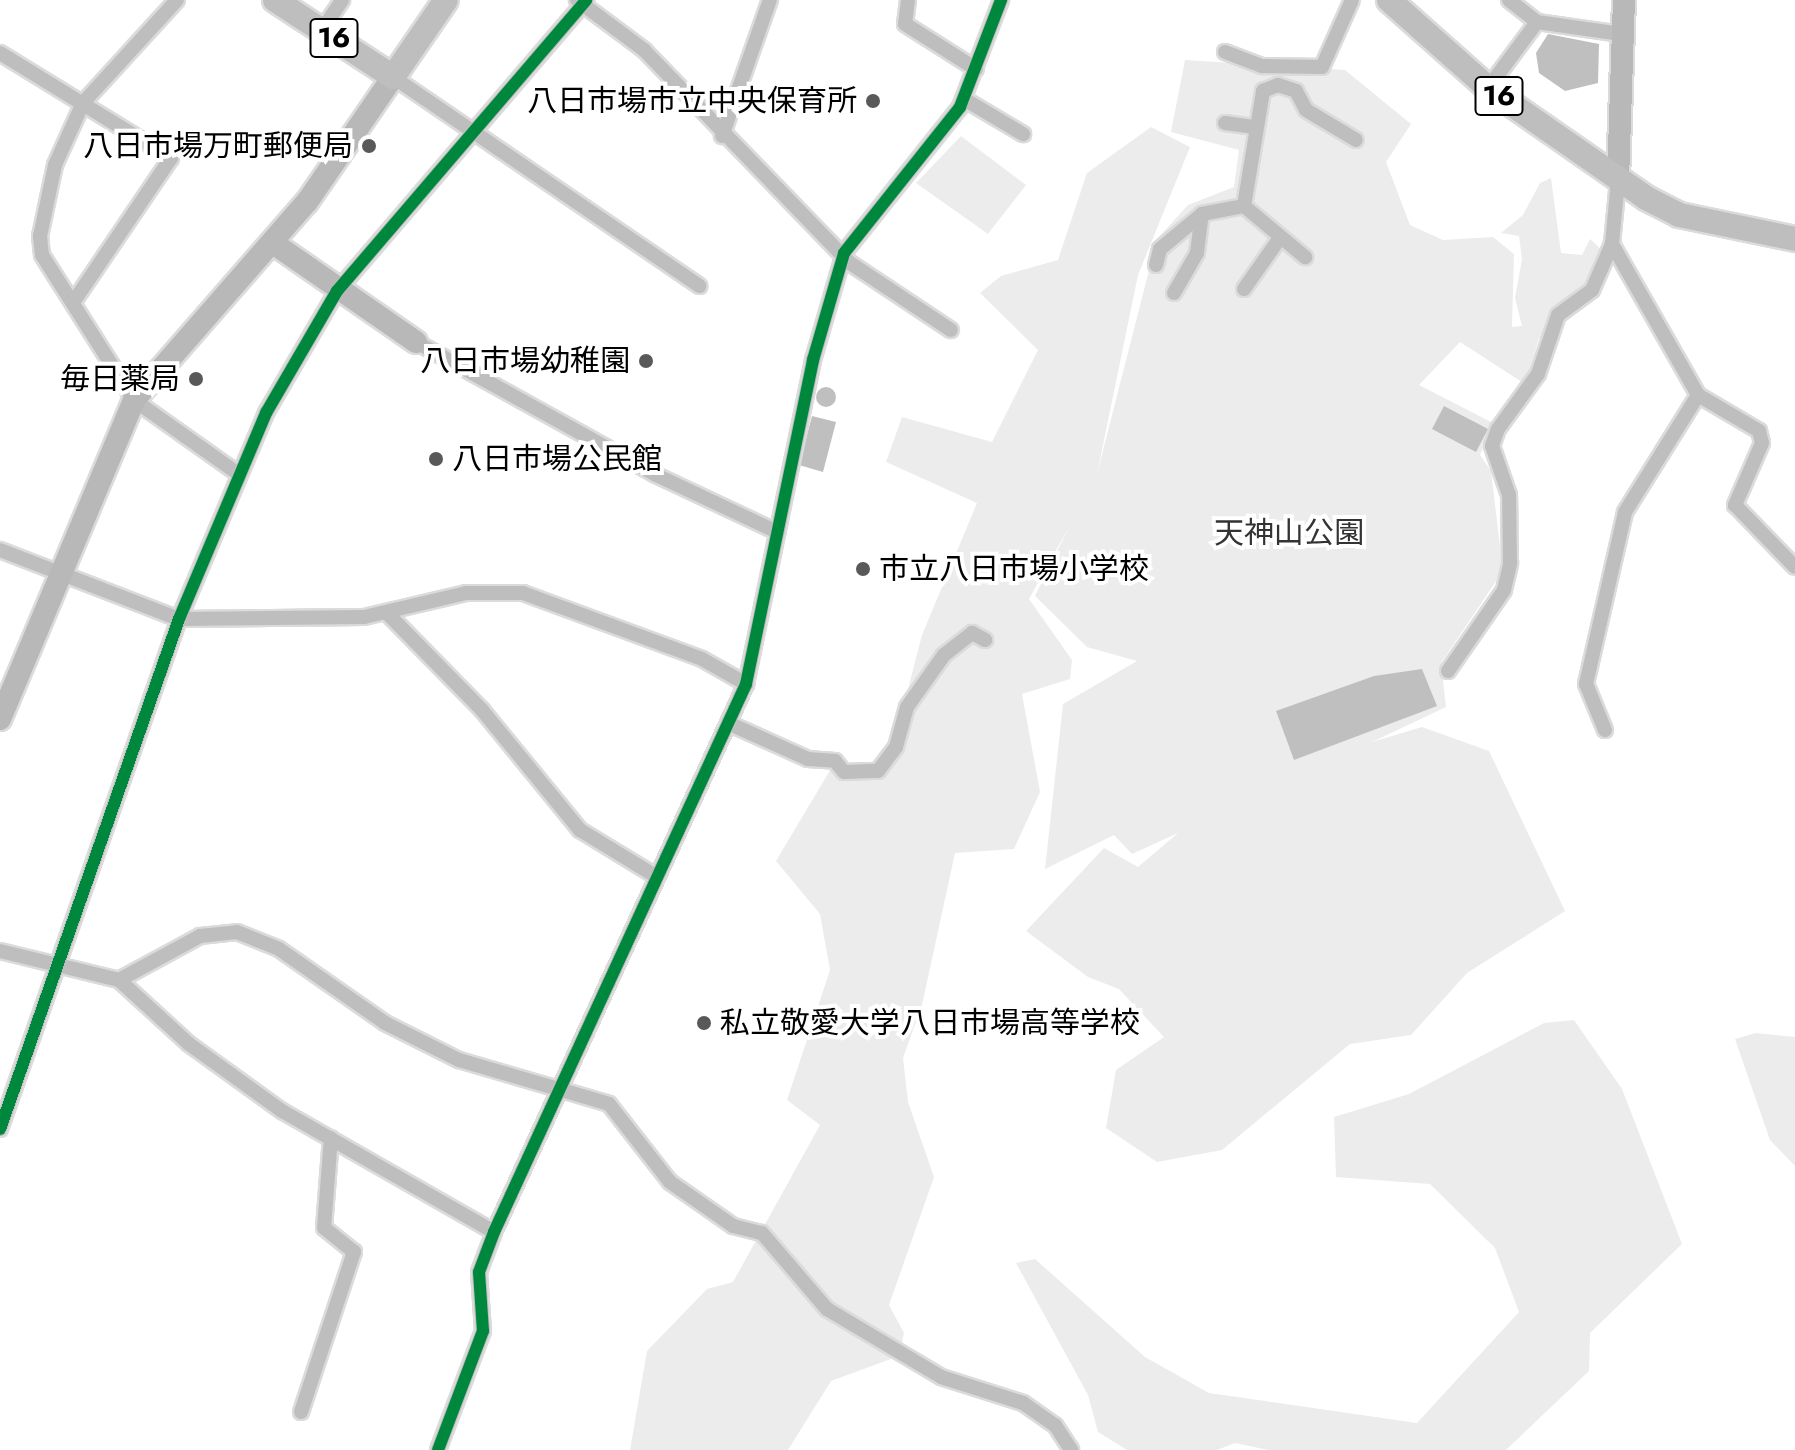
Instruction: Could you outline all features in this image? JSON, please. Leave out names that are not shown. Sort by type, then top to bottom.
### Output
[{"type":"main road","name":"16","points":[[275,0],[393,77],[446,0]]},
{"type":"main road","name":"16","points":[[1389,0],[1488,88],[1618,180],[1679,215],[1795,239]]},
{"type":"street","points":[[177,0],[83,103],[55,165],[40,236],[42,255],[134,400],[237,473]]},
{"type":"street","points":[[322,30],[342,0]]},
{"type":"street","points":[[722,136],[770,0]]},
{"type":"street","points":[[908,0],[905,24],[976,69]]},
{"type":"street","points":[[438,1450],[483,1331],[479,1272],[494,1232],[746,684],[777,532],[844,253],[964,99],[1001,0]]},
{"type":"street","points":[[1225,52],[1262,66],[1322,67],[1352,0]]},
{"type":"street","points":[[1509,0],[1537,22],[1621,34]]},
{"type":"street","points":[[0,1129],[179,619],[237,473],[337,291],[582,1],[644,50],[722,136],[844,253],[951,330]]},
{"type":"street","points":[[1448,671],[1504,590],[1510,563],[1509,495],[1492,446],[1498,429],[1538,374],[1558,315],[1592,290],[1612,244],[1618,180],[1621,34],[1626,1]]},
{"type":"street","points":[[1488,88],[1537,22]]},
{"type":"street","points":[[0,53],[171,158],[73,303]]},
{"type":"street","points":[[1244,206],[1263,91],[1262,66]]},
{"type":"street","points":[[0,719],[30,659],[57,575],[134,400],[273,243],[393,77],[699,286]]},
{"type":"street","points":[[1263,91],[1278,85],[1296,91],[1306,110],[1356,140]]},
{"type":"street","points":[[964,99],[1023,134]]},
{"type":"street","points":[[1225,123],[1255,127]]},
{"type":"street","points":[[1156,265],[1160,249],[1202,214],[1244,206]]},
{"type":"street","points":[[1244,206],[1305,257]]},
{"type":"street","points":[[1174,293],[1197,253],[1202,214]]},
{"type":"street","points":[[1244,289],[1280,238]]},
{"type":"street","points":[[273,243],[337,291],[416,342],[642,468],[777,532]]},
{"type":"street","points":[[1612,244],[1698,395],[1759,431],[1762,443],[1735,505],[1795,567]]},
{"type":"street","points":[[1605,730],[1586,684],[1625,512],[1698,395]]},
{"type":"street","points":[[0,550],[57,575],[179,619],[387,613],[466,593],[523,593],[702,659],[746,684]]},
{"type":"street","points":[[387,613],[482,710],[580,830],[657,877]]},
{"type":"street","points":[[728,723],[808,759],[835,761],[844,772],[878,771],[896,747],[907,707],[944,655],[972,633],[985,640]]},
{"type":"street","points":[[119,980],[200,936],[237,932],[279,949],[385,1023],[459,1060],[562,1085],[609,1104],[670,1182],[733,1226],[762,1233],[827,1309],[941,1377],[1023,1403],[1055,1425],[1071,1450]]},
{"type":"street","points":[[0,951],[60,961],[119,980],[189,1044],[331,1138],[494,1232]]},
{"type":"street","points":[[301,1412],[354,1252],[324,1228],[331,1138]]},
{"type":"green space","name":"天神山公園","points":[[1185,60],[1345,70],[1411,124],[1386,162],[1410,225],[1443,240],[1493,237],[1514,254],[1512,327],[1522,326],[1515,298],[1522,259],[1519,236],[1501,233],[1523,215],[1540,183],[1551,178],[1561,253],[1582,255],[1590,239],[1601,249],[1594,277],[1539,339],[1525,384],[1460,342],[1419,385],[1493,423],[1480,455],[1491,471],[1503,571],[1441,663],[1446,707],[1372,742],[1422,727],[1489,751],[1565,911],[1467,973],[1411,1035],[1350,1044],[1222,1150],[1157,1162],[1106,1128],[1116,1070],[1164,1037],[1119,989],[1088,977],[1026,931],[1104,848],[1138,867],[1178,833],[1132,854],[1114,835],[1045,869],[1063,704],[1137,661],[1087,647],[1035,596],[1069,527],[1029,599],[1072,660],[1070,679],[1022,694],[1040,792],[1014,849],[955,853],[922,1005],[903,1058],[908,1102],[934,1177],[889,1305],[904,1333],[899,1356],[831,1381],[788,1450],[630,1450],[647,1351],[707,1289],[733,1282],[820,1125],[787,1100],[830,970],[820,914],[776,861],[835,762],[886,774],[922,635],[977,503],[886,462],[902,417],[992,442],[1038,350],[980,293],[1001,276],[1058,260],[1087,173],[1151,127],[1190,147],[1138,275],[1097,474],[1157,239],[1188,205],[1234,187],[1239,150],[1171,132]]},
{"type":"green space","points":[[961,136],[1026,185],[988,234],[916,183]]},
{"type":"green space","points":[[1574,1020],[1622,1089],[1682,1244],[1590,1333],[1589,1371],[1506,1450],[1268,1450],[1235,1443],[1217,1450],[1127,1450],[1098,1432],[1088,1395],[1016,1263],[1035,1259],[1145,1357],[1209,1393],[1417,1423],[1519,1312],[1495,1248],[1430,1184],[1336,1177],[1334,1117],[1409,1094],[1544,1023]]},
{"type":"green space","points":[[1756,1033],[1795,1037],[1795,1166],[1770,1140],[1735,1039]]},
{"type":"shaded area","points":[[1548,34],[1599,44],[1598,83],[1565,91],[1539,73],[1536,53]]},
{"type":"shaded area","points":[[826,387],[833,390],[836,397],[833,404],[826,407],[819,404],[816,397],[819,390]]},
{"type":"shaded area","points":[[1444,406],[1488,429],[1476,452],[1432,429]]},
{"type":"shaded area","points":[[812,416],[836,422],[823,472],[799,465]]},
{"type":"shaded area","points":[[1422,669],[1437,706],[1294,760],[1276,711],[1374,676]]},
{"type":"cycle path","points":[[0,1129],[179,619],[266,413],[337,291],[586,0]]},
{"type":"cycle path","points":[[438,1450],[483,1331],[479,1272],[494,1232],[746,684],[813,360],[844,253],[960,107],[1001,0]]},
{"type":"place","name":"八日市場市立中央保育所","points":[[873,101]]},
{"type":"place","name":"八日市場万町郵便局","points":[[369,146]]},
{"type":"place","name":"八日市場幼稚園","points":[[646,361]]},
{"type":"place","name":"毎日薬局","points":[[196,379]]},
{"type":"place","name":"八日市場公民館","points":[[436,459]]},
{"type":"place","name":"市立八日市場小学校","points":[[863,569]]},
{"type":"place","name":"私立敬愛大学八日市場高等学校","points":[[704,1023]]}]
